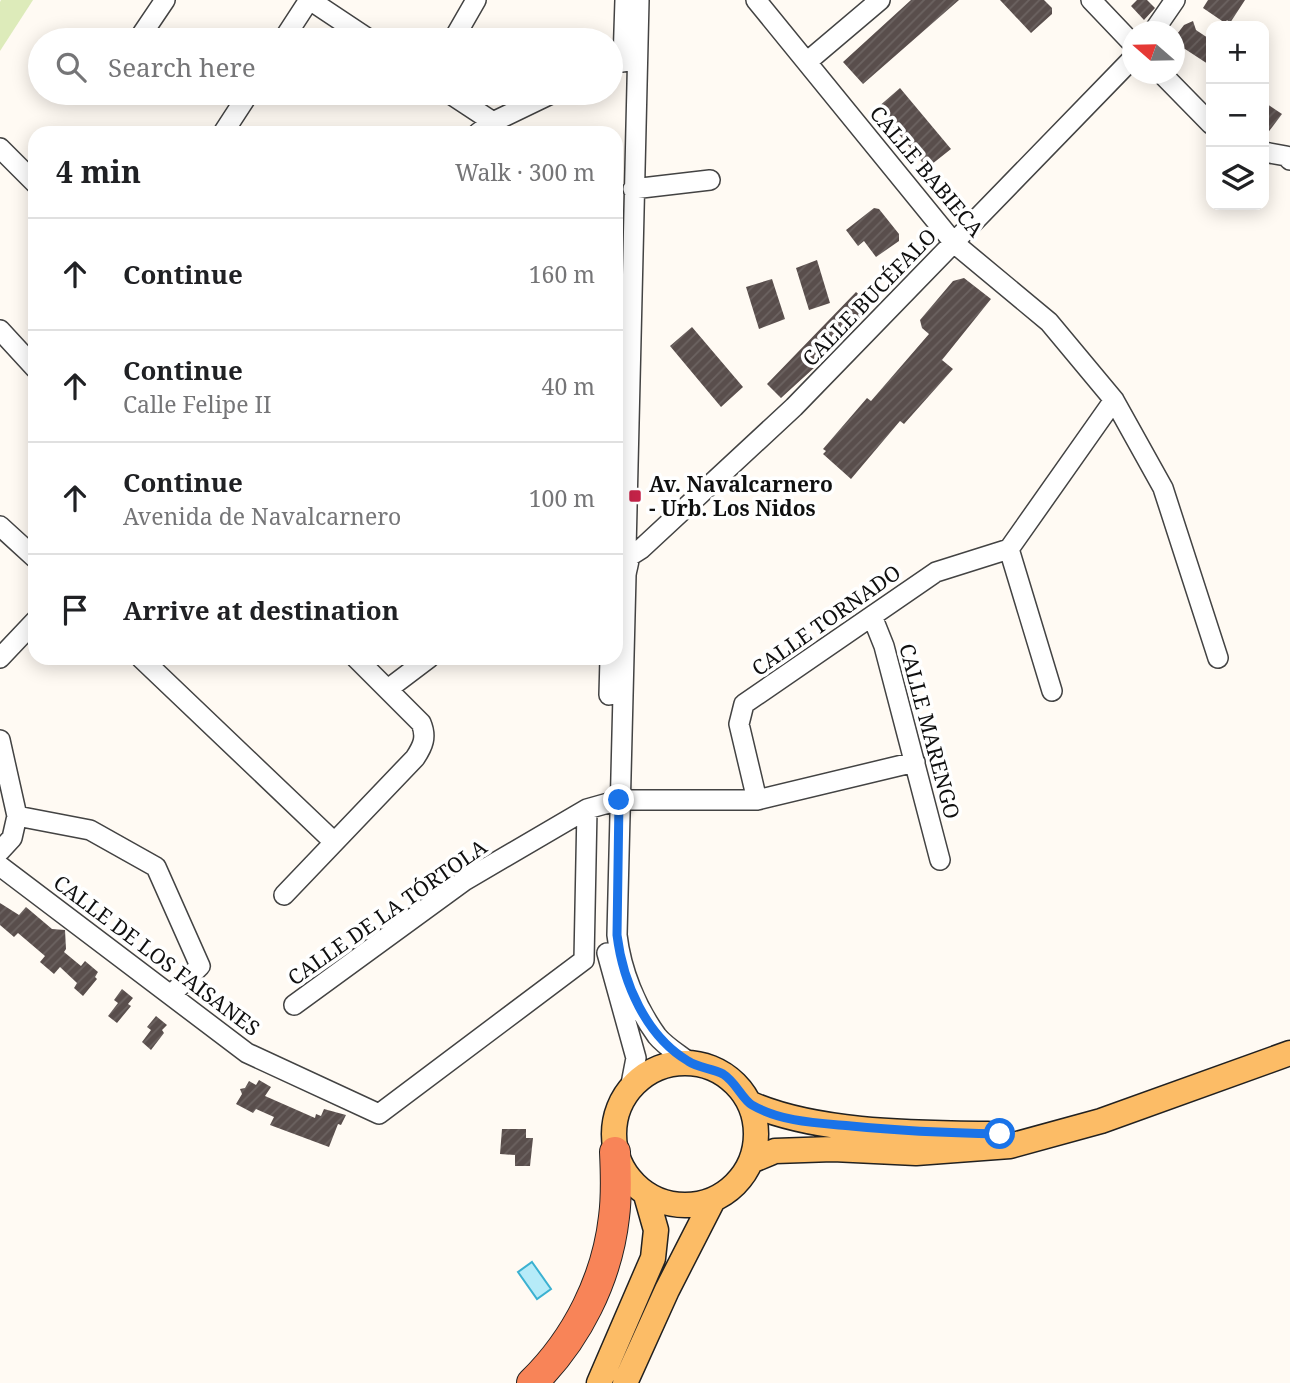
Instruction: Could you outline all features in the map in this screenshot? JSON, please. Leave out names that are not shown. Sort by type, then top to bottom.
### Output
[{"type":"highway","points":[[532,1383],[573,1334],[596,1288],[614,1217],[615,1152]]},
{"type":"main road","points":[[751,1161],[775,1151],[832,1149],[916,1153],[1010,1146],[1101,1121],[1290,1053]]},
{"type":"main road","points":[[690,1063],[725,1075],[739,1088],[749,1103],[755,1122],[755,1142],[751,1161],[735,1184],[713,1200],[679,1206],[646,1195],[627,1176],[615,1152],[613,1135],[615,1118],[630,1089],[647,1074],[668,1065],[690,1063]]},
{"type":"main road","points":[[749,1103],[776,1115],[817,1123],[924,1133],[1000,1134],[1076,1127]]},
{"type":"main road","points":[[599,1383],[653,1258],[656,1230],[646,1195]]},
{"type":"main road","points":[[625,1383],[667,1290],[713,1200]]},
{"type":"street","points":[[146,28],[165,0]]},
{"type":"street","points":[[291,28],[310,0],[352,28]]},
{"type":"street","points":[[460,28],[476,0]]},
{"type":"street","points":[[623,251],[633,190],[623,62],[625,0]]},
{"type":"street","points":[[623,62],[639,0]]},
{"type":"street","name":"CALLE BABIECA","points":[[757,0],[954,243],[1049,322],[1114,400],[1163,488],[1218,658]]},
{"type":"street","points":[[808,61],[880,0]]},
{"type":"street","points":[[1091,0],[1122,33]]},
{"type":"street","points":[[1161,21],[1175,0]]},
{"type":"street","name":"CALLE BUCÉFALO","points":[[623,559],[641,549],[794,407],[1122,69]]},
{"type":"street","points":[[1172,84],[1206,119]]},
{"type":"street","points":[[228,126],[241,105]]},
{"type":"street","points":[[462,105],[485,126]]},
{"type":"street","points":[[488,126],[529,105]]},
{"type":"street","points":[[623,105],[623,126]]},
{"type":"street","points":[[0,148],[28,176]]},
{"type":"street","points":[[1269,153],[1289,155]]},
{"type":"street","points":[[633,190],[710,180]]},
{"type":"street","points":[[0,330],[28,360]]},
{"type":"street","points":[[1052,691],[1009,549],[1114,400]]},
{"type":"street","points":[[0,526],[28,552]]},
{"type":"street","name":"CALLE TORNADO","points":[[757,800],[739,724],[744,704],[936,572],[1009,549]]},
{"type":"street","name":"CALLE MARENGO","points":[[872,616],[884,646],[940,860]]},
{"type":"street","points":[[0,658],[28,628]]},
{"type":"street","points":[[148,665],[334,842]]},
{"type":"street","points":[[284,895],[415,758],[421,748],[425,733],[421,723],[362,665]]},
{"type":"street","points":[[388,689],[420,665]]},
{"type":"street","points":[[610,665],[619,956],[636,1000],[658,1038],[690,1063]]},
{"type":"street","points":[[619,665],[614,801],[606,881],[607,956],[636,1058],[630,1089]]},
{"type":"street","points":[[0,740],[17,816],[12,838],[0,851]]},
{"type":"street","points":[[757,800],[915,762]]},
{"type":"street","name":"CALLE DE LA TÓRTOLA","points":[[294,1005],[464,881],[587,809],[614,801],[757,800]]},
{"type":"street","name":"CALLE DE LOS FAISANES","points":[[0,866],[247,1053],[379,1114],[584,960],[587,809]]},
{"type":"street","points":[[17,816],[89,830],[156,867],[200,966],[171,995]]},
{"type":"green space","points":[[33,0],[0,51],[0,2]]},
{"type":"water","points":[[532,1262],[551,1289],[537,1299],[518,1272]]},
{"type":"building","points":[[911,0],[959,0],[863,84],[843,62]]},
{"type":"building","points":[[1000,0],[1044,0],[1052,8],[1052,14],[1031,33]]},
{"type":"building","points":[[1137,0],[1147,0],[1155,8],[1144,20],[1131,6]]},
{"type":"building","points":[[1208,0],[1245,0],[1231,21],[1222,21],[1203,8]]},
{"type":"building","points":[[1193,21],[1196,30],[1206,37],[1206,63],[1185,49],[1185,25]]},
{"type":"building","points":[[900,88],[951,149],[927,168],[877,108]]},
{"type":"building","points":[[1269,105],[1282,114],[1269,131]]},
{"type":"building","points":[[874,208],[879,209],[899,234],[899,241],[876,257],[864,241],[858,246],[846,230]]},
{"type":"building","points":[[817,260],[830,303],[809,310],[796,268]]},
{"type":"building","points":[[964,278],[991,299],[942,360],[953,369],[904,424],[900,421],[851,479],[823,454],[826,451],[823,449],[867,398],[871,401],[929,334],[922,328],[920,320],[953,281]]},
{"type":"building","points":[[772,279],[785,319],[759,329],[746,287]]},
{"type":"building","points":[[856,292],[871,305],[815,367],[781,398],[767,384]]},
{"type":"building","points":[[692,327],[743,387],[721,407],[670,346]]},
{"type":"building","points":[[0,903],[19,915],[26,907],[52,929],[65,930],[64,952],[81,966],[85,961],[98,972],[95,977],[97,979],[83,996],[74,988],[77,983],[60,967],[54,974],[40,962],[45,956],[18,933],[14,937],[0,925]]},
{"type":"building","points":[[122,989],[133,998],[128,1004],[131,1006],[117,1023],[108,1016],[118,1003],[114,1000]]},
{"type":"building","points":[[156,1016],[167,1025],[151,1050],[142,1042],[151,1030],[147,1027]]},
{"type":"building","points":[[259,1080],[271,1087],[265,1096],[315,1118],[316,1114],[321,1116],[324,1109],[346,1115],[341,1125],[338,1124],[329,1147],[270,1125],[274,1117],[256,1109],[253,1113],[236,1104],[242,1094],[240,1089],[245,1088],[249,1081],[256,1085]]},
{"type":"building","points":[[502,1129],[526,1129],[526,1138],[533,1138],[530,1166],[515,1166],[515,1155],[500,1154]]},
{"type":"place","name":"Av. Navalcarnero - Urb. Los Nidos","points":[[635,496]]},
{"type":"route","points":[[619,800],[619,956],[636,1000],[658,1038],[690,1063],[725,1075],[739,1088],[749,1103],[776,1115],[817,1123],[924,1133],[1000,1134]]}]
